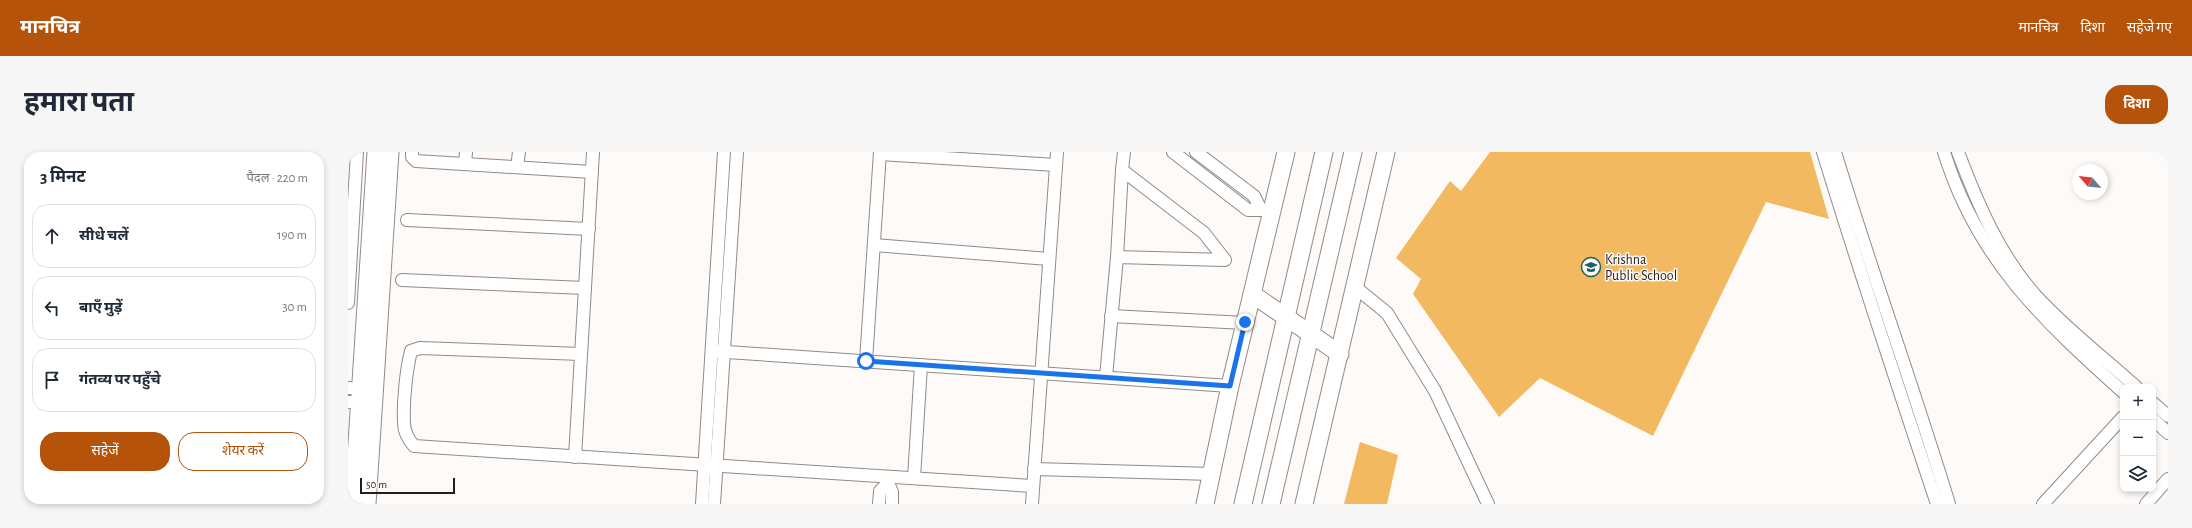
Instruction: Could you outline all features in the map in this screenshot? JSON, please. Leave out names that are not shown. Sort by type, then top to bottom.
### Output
[{"type":"street","points":[[348,303],[357,152]]},
{"type":"street","points":[[353,504],[376,152]]},
{"type":"street","points":[[367,504],[361,395],[390,152]]},
{"type":"street","points":[[412,152],[412,157],[416,161],[466,158],[518,167],[592,172]]},
{"type":"street","points":[[518,167],[519,152]]},
{"type":"street","points":[[574,457],[593,152]]},
{"type":"street","points":[[702,504],[724,152]]},
{"type":"street","points":[[714,504],[737,152]]},
{"type":"street","points":[[1032,504],[1048,259],[1057,152]]},
{"type":"street","points":[[1106,377],[1117,257],[1124,152]]},
{"type":"street","points":[[1173,152],[1248,210],[1266,214]]},
{"type":"street","points":[[1196,152],[1254,196],[1266,214]]},
{"type":"street","points":[[1205,504],[1213,474],[1230,386],[1252,294],[1266,214],[1286,152]]},
{"type":"street","points":[[1243,504],[1324,152]]},
{"type":"street","points":[[1271,504],[1353,152]]},
{"type":"street","points":[[1304,504],[1386,152]]},
{"type":"street","points":[[1823,152],[1872,308],[1903,397],[1937,504]]},
{"type":"street","points":[[1835,152],[1884,309],[1913,388],[1949,504]]},
{"type":"street","points":[[1944,152],[1965,205],[1997,262],[2050,325],[2120,389]]},
{"type":"street","points":[[1958,152],[1980,208],[2012,262],[2036,296],[2133,384]]},
{"type":"street","points":[[866,361],[880,153],[1056,165]]},
{"type":"street","points":[[1117,257],[1225,260],[1204,233],[1122,170]]},
{"type":"street","points":[[407,220],[589,229]]},
{"type":"street","points":[[874,245],[1048,259]]},
{"type":"street","points":[[402,280],[585,288]]},
{"type":"street","points":[[1355,287],[1388,313],[1396,326],[1435,392],[1488,504]]},
{"type":"street","points":[[1252,294],[1287,316],[1340,354]]},
{"type":"street","points":[[1111,316],[1245,322]]},
{"type":"street","points":[[581,354],[420,348],[411,351],[408,363],[404,424],[408,438],[414,446],[704,465],[888,480],[914,478],[1033,486]]},
{"type":"street","points":[[712,351],[1041,372],[1230,386]]},
{"type":"street","points":[[914,478],[921,365]]},
{"type":"street","points":[[2156,406],[2168,416]]},
{"type":"street","points":[[2043,504],[2120,420]]},
{"type":"street","points":[[2154,420],[2168,432]]},
{"type":"street","points":[[1034,469],[1213,474]]},
{"type":"street","points":[[879,504],[880,491],[888,480]]},
{"type":"street","points":[[888,480],[892,492],[892,504]]},
{"type":"street","points":[[2146,504],[2168,480]]},
{"type":"building","points":[[1490,152],[1810,152],[1829,219],[1766,202],[1653,436],[1540,378],[1499,417],[1413,294],[1421,279],[1396,258],[1450,181],[1461,191]]},
{"type":"building","points":[[1360,442],[1398,455],[1387,504],[1344,504]]},
{"type":"place","name":"Krishna Public School","points":[[1591,267]]},
{"type":"route","points":[[866,361],[1230,386],[1245,322]]}]
